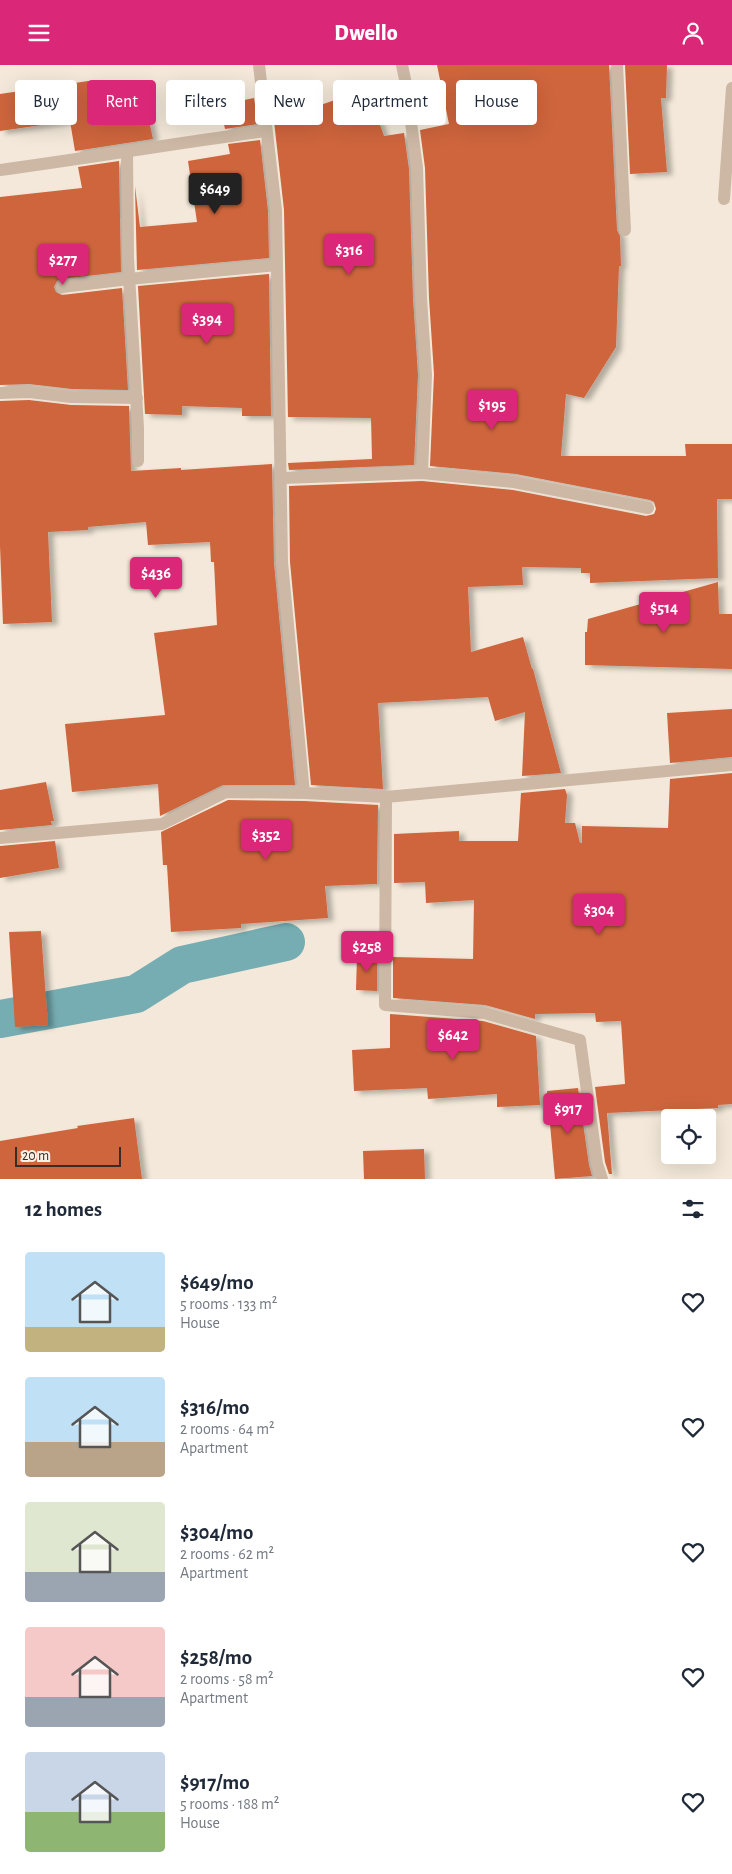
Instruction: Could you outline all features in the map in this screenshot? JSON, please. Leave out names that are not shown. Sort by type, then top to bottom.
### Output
[{"type":"street","points":[[259,65],[276,210],[282,562],[304,793]]},
{"type":"street","points":[[402,65],[417,168],[421,298],[426,375],[422,473]]},
{"type":"street","points":[[617,65],[625,230]]},
{"type":"street","points":[[724,199],[732,88]]},
{"type":"street","points":[[0,170],[127,153],[172,144],[266,131]]},
{"type":"street","points":[[127,153],[129,279],[137,398],[138,461]]},
{"type":"street","points":[[62,287],[277,265]]},
{"type":"street","points":[[0,393],[137,398]]},
{"type":"street","points":[[282,478],[422,473],[514,482],[648,508]]},
{"type":"street","points":[[0,838],[162,823],[226,792],[386,797],[732,765]]},
{"type":"street","points":[[386,797],[385,1005],[484,1013],[580,1040],[597,1164],[602,1179]]},
{"type":"building","points":[[437,65],[609,65],[617,230],[620,236],[621,266],[619,266],[616,347],[584,398],[566,394],[561,456],[686,456],[685,444],[732,444],[732,499],[717,499],[718,578],[590,583],[590,573],[581,573],[581,568],[522,567],[523,585],[468,587],[471,652],[523,637],[561,773],[522,776],[525,712],[495,721],[488,697],[378,703],[383,789],[311,785],[290,562],[289,486],[422,481],[513,490],[646,516],[654,514],[656,509],[654,502],[650,500],[516,474],[430,466],[434,374],[429,298],[425,168],[420,130],[449,124],[446,109],[446,80],[440,80]]},
{"type":"building","points":[[625,65],[667,65],[666,98],[661,98],[667,172],[630,174]]},
{"type":"building","points":[[87,81],[87,125],[150,125],[153,139],[75,151],[71,125],[77,125],[77,83]]},
{"type":"building","points":[[15,92],[15,125],[42,125],[0,131],[0,94]]},
{"type":"building","points":[[254,98],[255,124],[225,129],[224,125],[245,125],[245,100]]},
{"type":"building","points":[[333,101],[333,125],[380,125],[384,136],[404,133],[409,169],[413,298],[418,375],[414,465],[289,470],[288,463],[372,459],[371,418],[288,417],[284,210],[274,125],[323,125],[323,104]]},
{"type":"building","points":[[260,140],[268,211],[269,258],[137,270],[135,186],[140,227],[197,222],[188,161],[230,154],[228,144]]},
{"type":"building","points":[[119,161],[121,272],[61,279],[57,281],[54,287],[56,292],[62,295],[122,288],[128,390],[72,389],[29,384],[0,385],[0,197],[82,188],[78,167]]},
{"type":"building","points":[[269,274],[271,416],[242,416],[242,408],[182,406],[182,415],[145,414],[138,286]]},
{"type":"building","points":[[29,400],[71,405],[129,406],[131,471],[272,464],[274,563],[295,785],[223,785],[160,816],[158,784],[72,792],[65,724],[165,715],[154,633],[217,625],[214,562],[211,562],[210,542],[148,545],[146,522],[88,527],[88,530],[48,532],[52,622],[3,624],[0,546],[0,401]]},
{"type":"building","points":[[718,582],[719,614],[732,614],[732,669],[585,665],[585,632],[587,632],[588,619]]},
{"type":"building","points":[[732,709],[732,757],[670,763],[667,713]]},
{"type":"building","points":[[732,773],[732,1104],[718,1105],[718,1108],[661,1109],[661,1111],[607,1113],[612,1174],[609,1174],[605,1162],[595,1087],[625,1084],[621,1021],[596,1022],[595,1013],[535,1014],[535,1019],[485,1005],[393,998],[393,957],[473,959],[474,900],[426,903],[425,882],[394,883],[394,834],[459,831],[459,841],[518,841],[521,793],[565,789],[567,795],[565,823],[575,823],[580,843],[582,843],[582,826],[668,828],[670,779]]},
{"type":"building","points":[[46,782],[54,821],[51,821],[52,825],[0,830],[0,790]]},
{"type":"building","points":[[228,800],[304,801],[378,805],[377,884],[325,886],[328,918],[241,924],[241,928],[171,932],[167,865],[163,865],[161,832]]},
{"type":"building","points":[[55,841],[59,868],[0,878],[0,846]]},
{"type":"building","points":[[41,931],[48,1025],[15,1027],[9,932]]},
{"type":"building","points":[[357,955],[377,956],[377,991],[356,990]]},
{"type":"building","points":[[390,1014],[483,1021],[536,1036],[540,1105],[497,1107],[497,1094],[428,1099],[427,1088],[354,1091],[352,1050],[390,1048]]},
{"type":"building","points":[[578,1088],[592,1176],[555,1179],[547,1091]]},
{"type":"building","points":[[134,1118],[142,1179],[0,1179],[0,1141],[78,1128],[77,1126]]},
{"type":"building","points":[[424,1149],[425,1179],[364,1179],[363,1151]]},
{"type":"waterway","points":[[0,1019],[136,994],[182,965],[286,942]]}]
